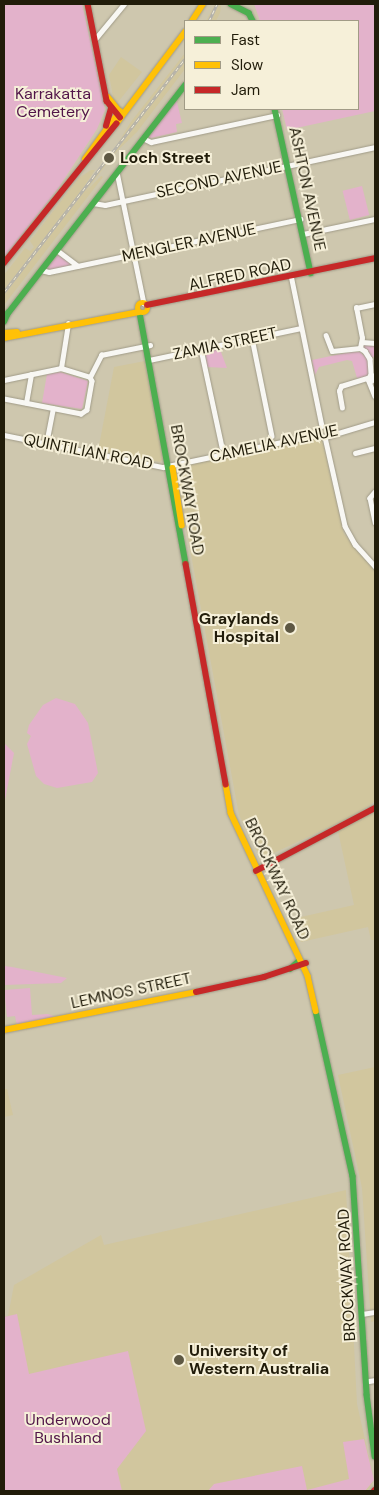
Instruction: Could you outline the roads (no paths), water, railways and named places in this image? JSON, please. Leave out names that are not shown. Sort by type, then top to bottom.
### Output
[{"type":"main road","points":[[88,4],[106,93],[111,108],[105,130]]},
{"type":"main road","points":[[189,20],[198,4]]},
{"type":"main road","points":[[193,20],[203,4]]},
{"type":"main road","points":[[231,4],[248,13],[252,20]]},
{"type":"main road","points":[[4,263],[153,72],[184,26]]},
{"type":"main road","points":[[79,169],[105,130],[120,115],[184,33]]},
{"type":"main road","points":[[5,317],[184,86]]},
{"type":"main road","points":[[106,93],[120,115]]},
{"type":"main road","points":[[111,108],[120,115]]},
{"type":"main road","name":"ASHTON AVENUE","points":[[276,112],[311,272]]},
{"type":"main road","name":"ALFRED ROAD","points":[[4,334],[143,309],[375,258]]},
{"type":"main road","name":"BROCKWAY ROAD","points":[[143,309],[233,807],[258,870],[304,964],[358,1187],[367,1395],[375,1456]]},
{"type":"main road","points":[[258,870],[375,808]]},
{"type":"main road","name":"LEMNOS STREET","points":[[4,1030],[86,1016],[264,977],[304,964]]},
{"type":"main road","name":"LEMNOS STREET","points":[[264,977],[304,964]]},
{"type":"main road","name":"BROCKWAY ROAD","points":[[364,1314],[372,1380],[375,1436]]},
{"type":"street","points":[[96,38],[124,4]]},
{"type":"street","points":[[143,138],[151,142],[276,112]]},
{"type":"street","name":"SECOND AVENUE","points":[[93,203],[102,205],[375,148]]},
{"type":"street","name":"BROCKWAY ROAD","points":[[117,171],[143,309]]},
{"type":"street","name":"MENGLER AVENUE","points":[[41,270],[47,272],[78,266],[300,219]]},
{"type":"street","points":[[303,234],[375,219]]},
{"type":"street","points":[[57,250],[78,266]]},
{"type":"street","points":[[291,277],[322,426]]},
{"type":"street","points":[[360,348],[362,342],[356,308],[375,304]]},
{"type":"street","points":[[61,368],[68,324]]},
{"type":"street","name":"ZAMIA STREET","points":[[151,359],[301,328]]},
{"type":"street","points":[[326,335],[332,351],[360,348]]},
{"type":"street","points":[[252,338],[272,436]]},
{"type":"street","points":[[362,342],[375,343]]},
{"type":"street","points":[[4,399],[85,413],[92,384],[90,377],[101,355],[149,345]]},
{"type":"street","points":[[360,348],[370,359],[375,396]]},
{"type":"street","points":[[201,349],[222,447]]},
{"type":"street","points":[[4,380],[61,368],[90,377]]},
{"type":"street","points":[[26,403],[31,374]]},
{"type":"street","points":[[342,408],[341,386],[372,378]]},
{"type":"street","points":[[46,444],[53,408]]},
{"type":"street","name":"CAMELIA AVENUE","points":[[170,466],[315,435],[325,437],[375,422]]},
{"type":"street","name":"QUINTILIAN ROAD","points":[[4,435],[170,466]]},
{"type":"street","points":[[325,437],[345,526],[355,544],[375,566]]},
{"type":"street","points":[[354,453],[375,448]]},
{"type":"street","points":[[375,492],[370,498],[375,522]]},
{"type":"street","points":[[364,1314],[375,1312]]},
{"type":"railway","points":[[209,20],[217,4]]},
{"type":"railway","points":[[4,292],[184,60]]},
{"type":"place","name":"Loch Street","points":[[109,158]]},
{"type":"place","name":"Graylands Hospital","points":[[290,628]]},
{"type":"place","name":"University of Western Australia","points":[[179,1360]]},
{"type":"park label","name":"Karrakatta Cemetery","points":[[53,103]]},
{"type":"park label","name":"Underwood Bushland","points":[[68,1429]]}]
